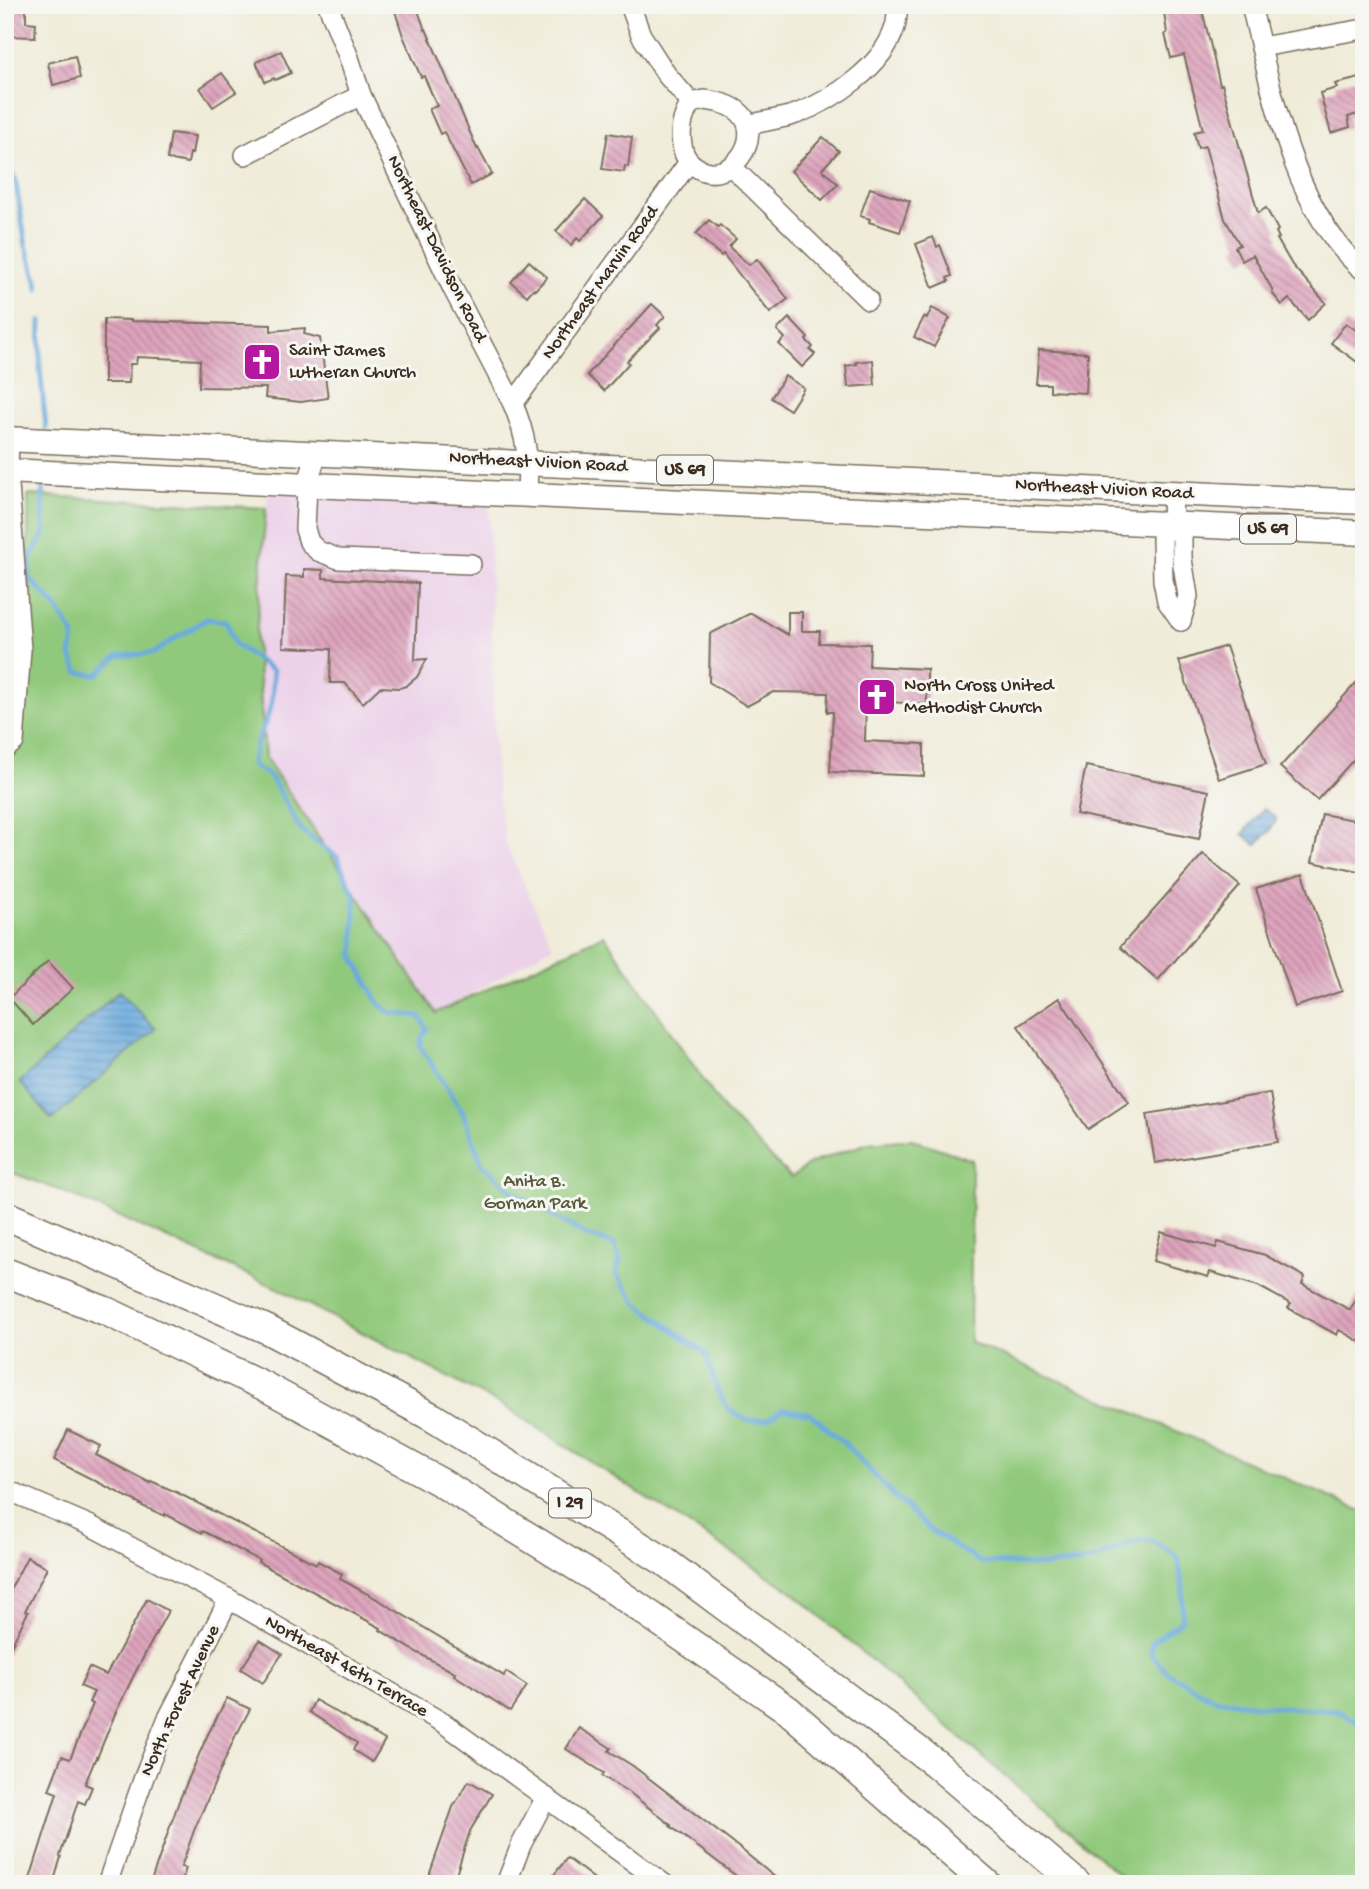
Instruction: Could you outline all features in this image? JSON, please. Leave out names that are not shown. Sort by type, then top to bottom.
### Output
[{"type":"highway","name":"I 29","points":[[5,1215],[266,1329],[432,1417],[664,1561],[936,1763],[1077,1884]]},
{"type":"highway","name":"I 29","points":[[5,1272],[108,1312],[264,1386],[440,1482],[597,1579],[789,1710],[983,1881]]},
{"type":"main road","name":"Northeast Vivion Road","points":[[7,439],[1364,502]]},
{"type":"main road","name":"Northeast Vivion Road","points":[[7,471],[1364,533]]},
{"type":"main road","points":[[984,516],[991,506],[1019,486]]},
{"type":"street","name":"Northeast Davidson Road","points":[[328,5],[361,95],[453,289],[521,422],[527,446],[527,495]]},
{"type":"street","points":[[630,5],[641,35],[666,74],[691,103]]},
{"type":"street","points":[[748,125],[793,115],[816,105],[857,78],[875,60],[889,39],[898,5]]},
{"type":"street","points":[[1251,5],[1284,134],[1308,194],[1319,216],[1340,246],[1364,271]]},
{"type":"street","points":[[1261,47],[1364,29]]},
{"type":"street","points":[[244,155],[361,95]]},
{"type":"street","points":[[705,100],[724,103],[740,112],[748,125],[747,146],[732,167],[724,171],[714,173],[701,170],[690,162],[684,153],[681,126],[683,116],[691,103],[705,100]]},
{"type":"street","name":"Northeast Marvin Road","points":[[513,404],[690,162]]},
{"type":"street","points":[[732,167],[868,300]]},
{"type":"street","points":[[5,749],[14,742],[21,650],[7,471],[7,439]]},
{"type":"street","points":[[317,453],[307,485],[305,529],[309,542],[318,551],[339,559],[471,564]]},
{"type":"street","points":[[1172,493],[1172,525]]},
{"type":"street","name":"Northeast 46th Terrace","points":[[5,1489],[89,1525],[229,1599],[445,1724],[664,1884]]},
{"type":"street","name":"North Forest Avenue","points":[[107,1884],[167,1720],[229,1599]]},
{"type":"street","points":[[506,1884],[521,1845],[547,1797]]},
{"type":"shaded area","points":[[268,492],[489,503],[495,770],[505,843],[553,946],[436,1014],[265,757],[256,640]]},
{"type":"green space","name":"Anita B. Gorman Park","points":[[28,495],[266,508],[256,640],[265,757],[436,1013],[604,935],[724,1110],[791,1178],[811,1163],[868,1143],[912,1139],[972,1160],[970,1342],[1364,1512],[1364,1884],[1130,1884],[790,1590],[507,1408],[277,1288],[64,1192],[5,1170],[5,749],[28,597]]},
{"type":"water","points":[[1264,808],[1277,819],[1256,845],[1243,834]]},
{"type":"water","points":[[119,991],[156,1029],[52,1120],[20,1082]]},
{"type":"building","points":[[11,5],[26,5],[26,22],[36,23],[35,37],[5,36],[5,8],[11,9]]},
{"type":"building","points":[[393,5],[416,5],[477,149],[492,174],[471,185],[444,132],[440,134],[429,109],[437,106],[403,36]]},
{"type":"building","points":[[1163,5],[1201,5],[1220,85],[1222,84],[1258,213],[1266,208],[1278,230],[1277,239],[1292,265],[1326,303],[1308,320],[1289,299],[1282,305],[1272,293],[1253,255],[1242,261],[1235,247],[1240,245],[1225,219],[1205,146],[1198,148],[1194,132],[1203,130],[1184,55],[1171,58],[1165,34]]},
{"type":"building","points":[[281,51],[291,73],[265,82],[256,62]]},
{"type":"building","points":[[75,56],[80,78],[53,85],[48,63]]},
{"type":"building","points":[[222,73],[236,92],[213,107],[200,88]]},
{"type":"building","points":[[1364,77],[1364,112],[1348,117],[1350,127],[1331,133],[1320,93],[1337,88],[1335,84]]},
{"type":"building","points":[[171,133],[195,136],[188,163],[167,159]]},
{"type":"building","points":[[608,133],[632,137],[628,167],[625,166],[624,172],[602,169]]},
{"type":"building","points":[[823,137],[839,151],[822,169],[838,184],[822,200],[791,171]]},
{"type":"building","points":[[870,188],[910,201],[900,232],[869,222],[870,219],[860,216]]},
{"type":"building","points":[[585,199],[603,216],[580,241],[577,238],[571,245],[556,231]]},
{"type":"building","points":[[709,220],[718,227],[720,225],[736,239],[729,247],[749,265],[757,259],[788,299],[770,313],[723,254],[721,256],[696,234]]},
{"type":"building","points":[[933,237],[937,247],[940,245],[952,276],[947,278],[949,281],[933,288],[916,244]]},
{"type":"building","points":[[529,261],[547,277],[527,296],[511,282]]},
{"type":"building","points":[[652,304],[665,316],[657,325],[660,328],[627,361],[629,363],[604,391],[587,375]]},
{"type":"building","points":[[932,308],[950,318],[934,347],[914,337]]},
{"type":"building","points":[[789,318],[808,338],[806,340],[813,347],[810,350],[815,354],[802,367],[779,344],[785,338],[777,330]]},
{"type":"building","name":"Saint James Lutheran Church","points":[[104,319],[271,325],[271,331],[305,328],[304,334],[320,338],[328,398],[301,402],[265,398],[266,388],[199,387],[200,360],[137,357],[136,364],[130,364],[129,383],[104,383]]},
{"type":"building","points":[[1346,323],[1364,336],[1364,367],[1331,343]]},
{"type":"building","points":[[1039,350],[1088,353],[1086,393],[1050,391],[1050,384],[1036,384]]},
{"type":"building","points":[[873,360],[875,385],[848,387],[846,366]]},
{"type":"building","points":[[785,376],[804,388],[790,410],[771,398]]},
{"type":"building","points":[[304,569],[323,570],[323,578],[418,583],[415,660],[427,659],[417,677],[399,688],[380,687],[363,703],[345,683],[330,683],[331,649],[283,647],[286,576],[304,577]]},
{"type":"building","name":"North Cross United Methodist Church","points":[[788,612],[802,612],[802,631],[820,631],[819,643],[870,644],[869,666],[927,669],[927,704],[866,701],[865,741],[924,744],[924,776],[830,772],[833,712],[827,712],[828,693],[773,692],[747,706],[709,682],[710,634],[751,613],[788,635]]},
{"type":"building","points":[[1226,646],[1266,764],[1219,779],[1179,661]]},
{"type":"building","points":[[1364,674],[1364,748],[1317,800],[1280,767]]},
{"type":"building","points":[[1086,766],[1209,791],[1199,839],[1076,814]]},
{"type":"building","points":[[1322,814],[1364,822],[1364,873],[1312,862]]},
{"type":"building","points":[[1203,854],[1240,886],[1158,980],[1120,947]]},
{"type":"building","points":[[1303,874],[1342,991],[1295,1007],[1256,889]]},
{"type":"building","points":[[48,961],[73,988],[33,1025],[9,998]]},
{"type":"building","points":[[1059,998],[1129,1102],[1088,1129],[1018,1026]]},
{"type":"building","points":[[1270,1093],[1278,1142],[1155,1163],[1147,1114]]},
{"type":"building","points":[[1161,1232],[1216,1248],[1218,1242],[1265,1255],[1305,1277],[1302,1284],[1350,1310],[1364,1286],[1364,1344],[1339,1330],[1337,1335],[1288,1308],[1291,1304],[1258,1286],[1210,1272],[1208,1277],[1153,1261]]},
{"type":"building","points":[[68,1430],[101,1446],[96,1455],[150,1483],[151,1481],[176,1492],[316,1564],[318,1561],[342,1574],[340,1579],[504,1676],[506,1672],[527,1686],[510,1711],[454,1675],[455,1673],[380,1630],[381,1628],[258,1562],[259,1560],[203,1531],[202,1533],[140,1505],[54,1460]]},
{"type":"building","points":[[27,1557],[47,1568],[5,1658],[5,1604]]},
{"type":"building","points":[[147,1599],[168,1611],[135,1673],[96,1757],[85,1784],[92,1787],[85,1804],[78,1801],[53,1884],[29,1882],[57,1793],[49,1790],[62,1756],[70,1759],[93,1704],[89,1702],[94,1692],[80,1686],[89,1667],[106,1675]]},
{"type":"building","points":[[260,1640],[282,1654],[263,1683],[241,1669]]},
{"type":"building","points":[[227,1698],[250,1709],[237,1732],[195,1828],[181,1867],[186,1868],[181,1884],[150,1884],[179,1801]]},
{"type":"building","points":[[315,1700],[385,1740],[372,1762],[353,1750],[357,1743],[309,1712]]},
{"type":"building","points":[[579,1728],[611,1748],[609,1751],[633,1766],[783,1884],[747,1884],[630,1793],[602,1776],[604,1773],[566,1749]]},
{"type":"building","points":[[469,1781],[492,1794],[470,1831],[453,1884],[430,1884],[430,1873],[453,1807]]},
{"type":"building","points":[[567,1858],[601,1884],[563,1884],[553,1876]]},
{"type":"waterway","points":[[5,164],[15,178],[26,246],[38,289]]},
{"type":"waterway","points":[[41,321],[40,368],[46,428]]},
{"type":"waterway","points":[[43,485],[44,535],[30,557],[29,578],[56,606],[74,635],[71,656],[78,672],[97,675],[118,656],[154,653],[207,619],[226,621],[235,644],[273,671],[271,705],[252,765],[271,777],[301,830],[337,857],[355,897],[354,958],[380,1005],[391,1013],[420,1016],[427,1029],[420,1046],[462,1111],[482,1164],[517,1195],[586,1235],[614,1244],[620,1260],[616,1274],[637,1303],[706,1354],[717,1390],[729,1410],[749,1421],[768,1419],[783,1409],[811,1414],[844,1443],[930,1530],[980,1562],[1045,1566],[1090,1561],[1138,1541],[1151,1540],[1178,1557],[1183,1589],[1182,1620],[1152,1642],[1151,1654],[1167,1672],[1214,1699],[1263,1706],[1335,1710],[1364,1725]]},
{"type":"place","name":"Saint James Lutheran Church","points":[[262,362]]},
{"type":"place","name":"North Cross United Methodist Church","points":[[877,697]]}]
